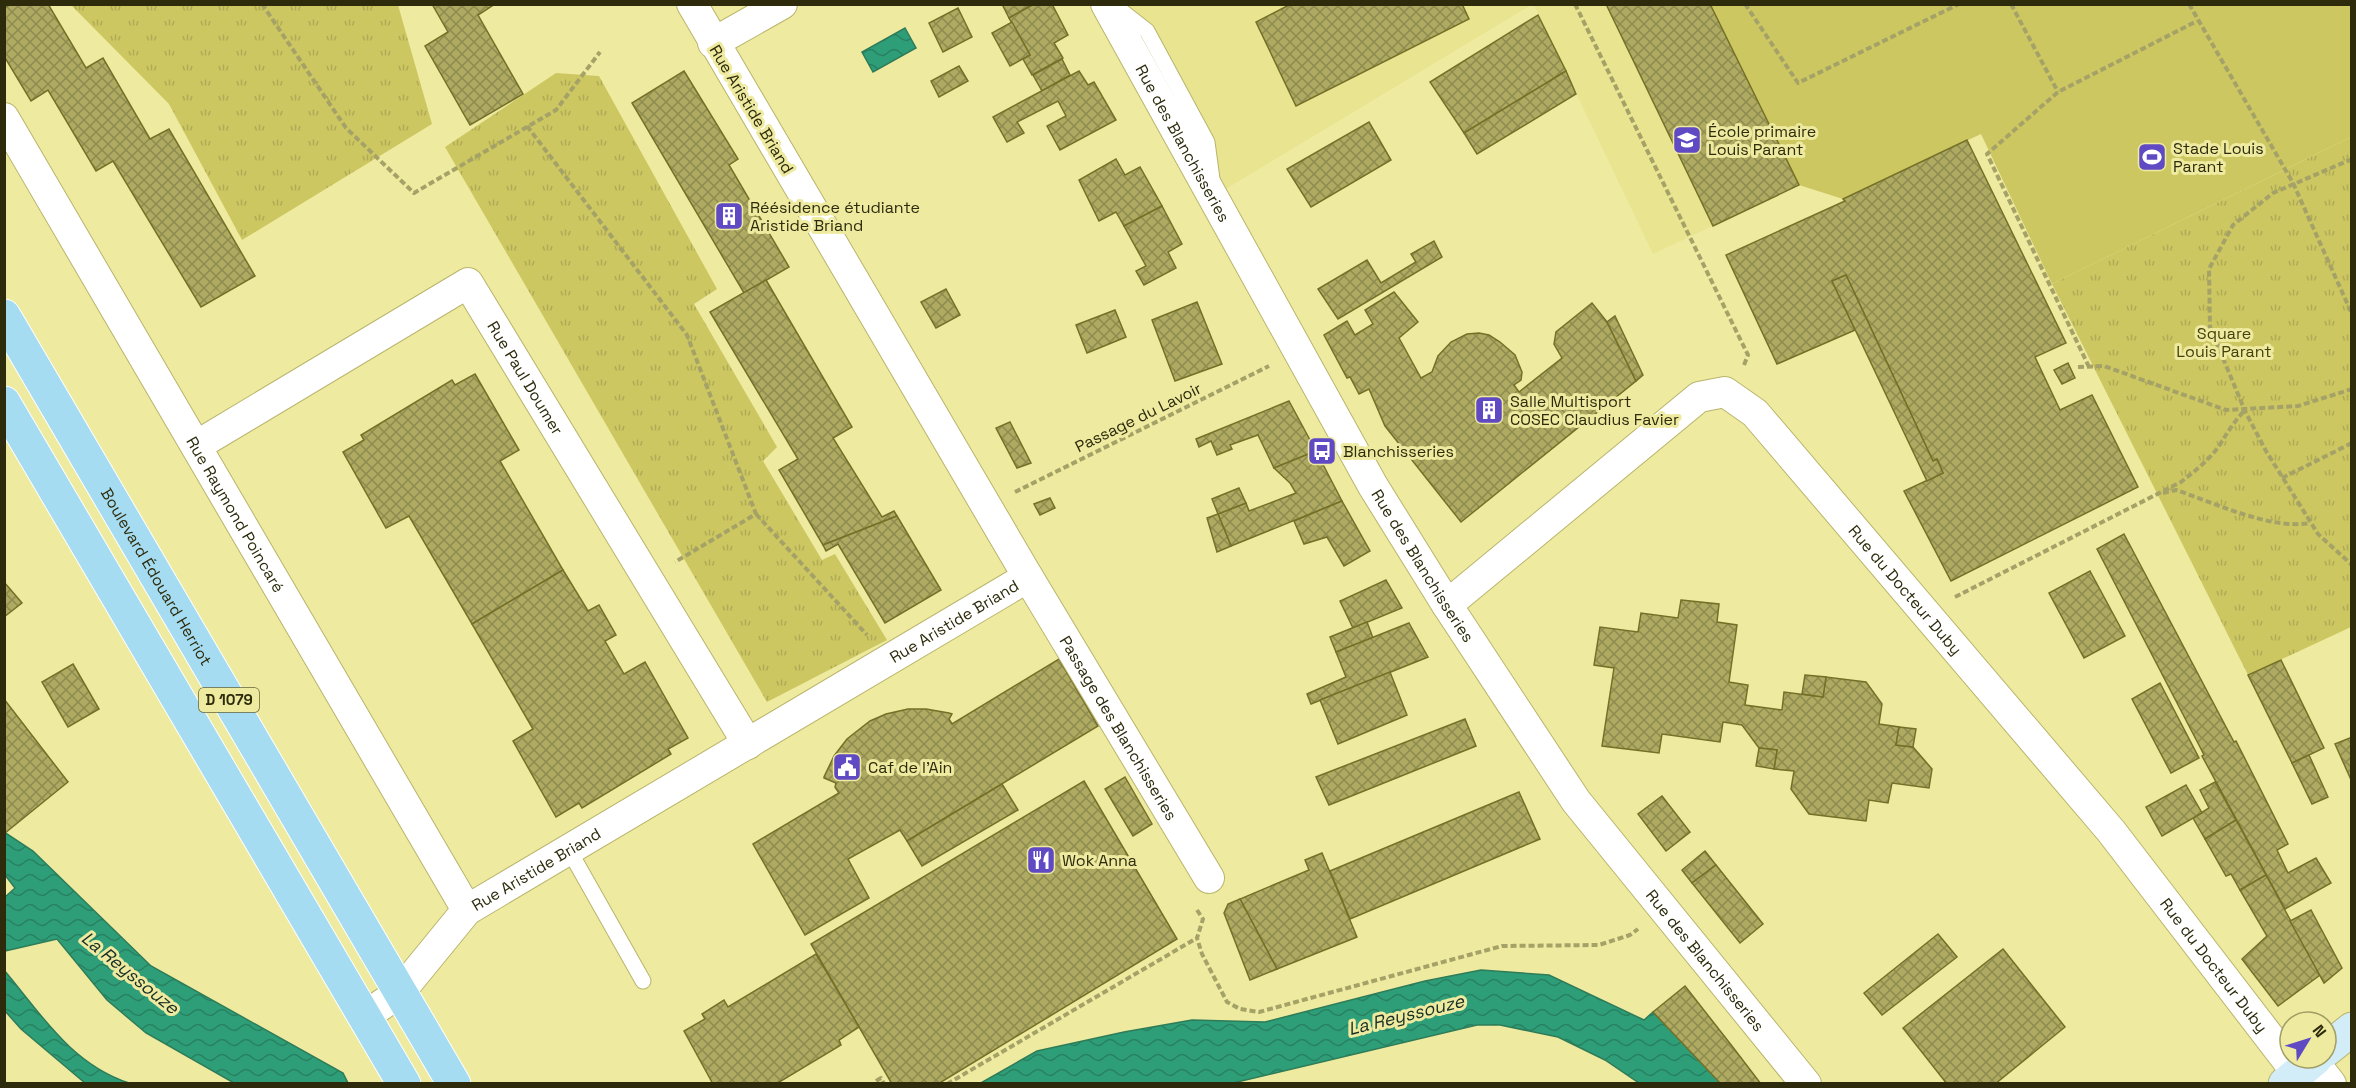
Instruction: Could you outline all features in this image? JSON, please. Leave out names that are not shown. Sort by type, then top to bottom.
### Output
[{"type":"main road","name":"Boulevard Édouard Herriot","points":[[4,316],[454,1083]]},
{"type":"main road","name":"D 1079","points":[[4,403],[404,1083]]},
{"type":"main road","points":[[2338,1042],[2352,1029]]},
{"type":"street","name":"Rue Aristide Briand","points":[[364,1017],[400,992],[467,910],[1029,577],[692,4]]},
{"type":"street","points":[[713,43],[782,4]]},
{"type":"street","name":"Rue des Blanchisseries","points":[[1106,4],[1373,486],[1447,605],[1576,801],[1806,1083]]},
{"type":"street","name":"Rue Raymond Poincaré","points":[[4,118],[467,910]]},
{"type":"street","name":"Rue Paul Doumer","points":[[196,446],[468,283],[748,744]]},
{"type":"street","points":[[1447,605],[1700,397],[1725,392],[1734,398]]},
{"type":"street","name":"Rue du Docteur Duby","points":[[1734,398],[1755,413],[2278,1029]]},
{"type":"street","name":"Passage des Blanchisseries","points":[[1029,577],[1209,878]]},
{"type":"lane","points":[[1113,4],[1147,31],[1207,142],[1216,204]]},
{"type":"lane","points":[[569,850],[643,981]]},
{"type":"path","points":[[262,4],[346,128],[414,193],[556,110],[600,52]]},
{"type":"path","points":[[1575,4],[1748,355],[1734,398]]},
{"type":"path","points":[[1745,4],[1798,83],[1959,4]]},
{"type":"path","points":[[2011,4],[2058,92]]},
{"type":"path","points":[[2189,4],[2293,183],[2352,314]]},
{"type":"path","points":[[2090,367],[1987,154],[2058,92],[2198,21]]},
{"type":"path","points":[[527,126],[687,335],[756,514],[890,660]]},
{"type":"path","points":[[2352,159],[2272,193],[2233,225],[2209,269],[2210,327],[2245,411],[2282,478],[2318,534],[2352,565]]},
{"type":"path","name":"Passage du Lavoir","points":[[987,505],[1298,351]]},
{"type":"path","points":[[2078,368],[2104,366],[2226,410],[2245,411],[2298,406],[2352,389]]},
{"type":"path","points":[[1925,613],[2181,482],[2201,466],[2218,447],[2234,421],[2245,411]]},
{"type":"path","points":[[2282,478],[2352,443]]},
{"type":"path","points":[[2157,495],[2176,490],[2257,518],[2296,525],[2310,522]]},
{"type":"path","points":[[648,579],[756,514]]},
{"type":"path","points":[[1209,878],[1186,890],[1203,919],[1197,938],[1202,954],[1227,1002],[1240,1009],[1259,1012],[1502,946],[1599,945],[1630,935],[1665,910]]},
{"type":"path","points":[[947,1083],[1197,938]]},
{"type":"path","points":[[876,1082],[881,1078],[884,1083]]},
{"type":"shaded area","points":[[1125,5],[1531,5],[1224,190]]},
{"type":"shaded area","name":"École primaire Louis Parant","points":[[1534,5],[1710,5],[1799,185],[1653,254]]},
{"type":"green space","points":[[71,5],[398,5],[432,124],[242,240],[169,104]]},
{"type":"green space","name":"Stade Louis Parant","points":[[1710,5],[2351,5],[2351,137],[2052,284],[1981,134],[1843,199],[1799,185]]},
{"type":"green space","points":[[556,73],[599,76],[717,289],[694,304],[777,447],[763,461],[822,560],[835,554],[887,640],[767,702],[445,147]]},
{"type":"green space","name":"Square Louis Parant","points":[[2351,137],[2351,627],[2248,675],[2052,284]]},
{"type":"water","points":[[905,28],[916,48],[873,72],[862,52]]},
{"type":"water","name":"La Reyssouze","points":[[4,832],[33,851],[151,966],[343,1073],[348,1083],[234,1083],[146,1033],[107,1000],[57,939],[5,951],[5,897],[15,888],[5,875]]},
{"type":"water","points":[[4,970],[59,1036],[74,1050],[90,1064],[129,1083],[85,1083],[21,1029],[5,1011]]},
{"type":"water","name":"La Reyssouze","points":[[1481,970],[1549,975],[1644,1020],[1653,1012],[1721,1083],[1639,1083],[1605,1060],[1558,1037],[1500,1025],[1477,1025],[1233,1083],[979,1084],[1037,1051],[1192,1020],[1265,1022],[1425,981]]},
{"type":"building","points":[[11,4],[48,4],[86,68],[103,58],[150,139],[169,129],[255,276],[201,307],[113,161],[96,171],[48,90],[31,101],[4,56],[4,8]]},
{"type":"building","points":[[432,4],[495,4],[478,15],[523,94],[470,125],[425,46],[448,32]]},
{"type":"building","points":[[1002,4],[1034,4],[1009,18]]},
{"type":"building","points":[[1034,4],[1052,4],[1068,35],[1054,43],[1063,58],[1032,75],[1023,59],[1030,55],[1009,18]]},
{"type":"building","points":[[1291,4],[1462,4],[1469,19],[1296,106],[1256,22]]},
{"type":"building","points":[[1606,4],[1710,4],[1799,185],[1713,226]]},
{"type":"building","points":[[958,8],[972,37],[943,52],[929,23]]},
{"type":"building","points":[[1538,15],[1566,71],[1464,133],[1430,82]]},
{"type":"building","points":[[1012,22],[1030,55],[1010,66],[992,33]]},
{"type":"building","points":[[1062,59],[1070,75],[1042,91],[1033,75]]},
{"type":"building","points":[[959,66],[968,81],[939,97],[931,81]]},
{"type":"building","name":"Réésidence étudiante Aristide Briand","points":[[684,71],[738,159],[729,165],[789,267],[744,293],[632,103]]},
{"type":"building","points":[[1079,71],[1088,85],[1094,82],[1116,120],[1060,150],[1047,126],[1066,116],[1058,101],[1017,122],[1024,133],[1007,142],[993,117]]},
{"type":"building","points":[[1566,71],[1576,94],[1477,154],[1464,133]]},
{"type":"building","points":[[1369,122],[1391,160],[1311,207],[1287,169]]},
{"type":"building","points":[[1967,140],[2066,343],[2035,357],[2060,410],[2092,395],[2138,487],[1951,581],[1904,491],[1943,473],[1937,459],[1933,461],[1846,275],[1832,281],[1855,330],[1777,364],[1726,255],[1845,201],[1843,199]]},
{"type":"building","points":[[1116,159],[1125,175],[1140,167],[1162,206],[1124,226],[1116,212],[1099,221],[1079,180]]},
{"type":"building","points":[[1162,206],[1182,244],[1168,252],[1176,268],[1144,285],[1136,271],[1146,266],[1124,226]]},
{"type":"building","points":[[1434,241],[1442,257],[1338,319],[1318,289],[1367,260],[1381,283],[1416,262],[1411,254]]},
{"type":"building","points":[[1846,275],[1933,461],[1937,459],[1943,473],[1927,481],[1832,281]]},
{"type":"building","points":[[766,280],[852,427],[833,438],[882,517],[894,511],[897,516],[823,545],[779,470],[798,459],[710,312]]},
{"type":"building","points":[[946,289],[960,315],[936,328],[921,302]]},
{"type":"building","name":"Salle Multisport COSEC Claudius Favier","points":[[1394,292],[1418,322],[1399,338],[1421,378],[1432,372],[1438,356],[1451,342],[1467,334],[1479,333],[1489,335],[1515,355],[1522,372],[1521,380],[1514,385],[1519,392],[1562,358],[1554,344],[1556,332],[1592,303],[1607,322],[1636,381],[1461,522],[1385,426],[1369,389],[1359,394],[1350,377],[1347,378],[1324,335],[1347,321],[1355,335],[1373,324],[1365,310]]},
{"type":"building","points":[[1197,302],[1222,364],[1175,381],[1152,320]]},
{"type":"building","points":[[1115,310],[1126,337],[1087,353],[1076,325]]},
{"type":"building","points":[[1615,316],[1643,375],[1636,381],[1607,322]]},
{"type":"building","points":[[2068,363],[2075,378],[2062,384],[2054,370]]},
{"type":"building","points":[[475,374],[519,450],[500,461],[563,570],[472,624],[409,516],[386,528],[343,452],[364,440],[361,435],[452,380],[455,385]]},
{"type":"building","points":[[1289,401],[1316,451],[1274,468],[1258,435],[1230,445],[1232,449],[1217,455],[1211,441],[1199,447],[1196,439]]},
{"type":"building","points":[[1010,422],[1031,463],[1017,468],[996,428]]},
{"type":"building","points":[[1316,451],[1342,501],[1231,546],[1218,514],[1246,503],[1249,511],[1296,493],[1290,483],[1274,468]]},
{"type":"building","points":[[1239,488],[1246,503],[1218,514],[1212,499]]},
{"type":"building","points":[[1050,498],[1055,508],[1040,515],[1034,504]]},
{"type":"building","points":[[1342,501],[1370,551],[1344,566],[1327,537],[1304,544],[1294,521]]},
{"type":"building","points":[[1218,514],[1231,546],[1217,552],[1207,518]]},
{"type":"building","points":[[897,516],[941,590],[885,623],[838,544],[826,551],[823,545]]},
{"type":"building","points":[[2124,534],[2234,742],[2236,741],[2288,844],[2277,850],[2288,873],[2316,858],[2331,883],[2285,909],[2202,756],[2204,755],[2201,749],[2097,549]]},
{"type":"building","points":[[563,570],[588,611],[599,605],[616,635],[605,641],[624,674],[645,662],[688,738],[668,749],[671,754],[582,808],[579,803],[556,817],[513,741],[533,729],[472,624]]},
{"type":"building","points":[[2090,571],[2125,636],[2084,658],[2049,593]]},
{"type":"building","points":[[1386,580],[1402,608],[1353,628],[1340,601]]},
{"type":"building","points":[[4,582],[22,603],[4,617]]},
{"type":"building","points":[[1681,600],[1719,604],[1717,622],[1737,625],[1729,682],[1748,685],[1745,705],[1782,710],[1784,692],[1823,697],[1826,677],[1866,682],[1882,704],[1879,724],[1899,727],[1896,745],[1913,747],[1932,769],[1929,788],[1892,783],[1888,803],[1869,800],[1866,821],[1809,814],[1791,789],[1794,771],[1774,769],[1777,750],[1759,748],[1742,725],[1723,722],[1720,742],[1662,734],[1659,753],[1602,746],[1614,668],[1594,665],[1600,627],[1638,632],[1641,613],[1678,618]]},
{"type":"building","points":[[1367,622],[1373,638],[1336,652],[1330,637]]},
{"type":"building","points":[[1409,623],[1428,657],[1311,704],[1307,694],[1346,677],[1336,652]]},
{"type":"building","points":[[1059,659],[1098,726],[907,841],[900,830],[848,859],[869,898],[805,935],[753,844],[839,793],[835,787],[836,783],[824,777],[834,756],[847,739],[870,721],[886,714],[908,709],[926,709],[952,714],[949,719],[952,724]]},
{"type":"building","points":[[2281,660],[2324,748],[2292,763],[2248,675]]},
{"type":"building","points":[[73,664],[99,709],[68,727],[42,682]]},
{"type":"building","points":[[1390,672],[1407,715],[1338,744],[1320,700]]},
{"type":"building","points":[[1805,675],[1826,677],[1823,697],[1802,694]]},
{"type":"building","points":[[2160,683],[2199,758],[2171,773],[2132,699]]},
{"type":"building","points":[[4,699],[68,782],[5,833],[4,832]]},
{"type":"building","points":[[1465,719],[1476,746],[1329,805],[1316,777]]},
{"type":"building","points":[[1899,727],[1916,729],[1913,747],[1896,745]]},
{"type":"building","points":[[2352,737],[2352,782],[2335,744]]},
{"type":"building","points":[[1759,748],[1777,750],[1774,769],[1756,766]]},
{"type":"building","points":[[2309,755],[2328,797],[2312,804],[2292,763]]},
{"type":"building","points":[[1125,777],[1152,824],[1133,836],[1105,789]]},
{"type":"building","name":"Wok Anna","points":[[1084,781],[1177,939],[938,1084],[892,1084],[811,944]]},
{"type":"building","points":[[2215,782],[2236,820],[2205,839],[2193,818],[2209,808],[2200,790]]},
{"type":"building","points":[[1002,784],[1018,810],[922,866],[907,841]]},
{"type":"building","points":[[2186,785],[2202,813],[2162,836],[2146,807]]},
{"type":"building","points":[[1519,792],[1540,839],[1350,919],[1330,871]]},
{"type":"building","points":[[1662,796],[1690,832],[1666,851],[1638,814]]},
{"type":"building","points":[[2236,820],[2266,875],[2240,890],[2231,874],[2226,876],[2205,839]]},
{"type":"building","points":[[1705,851],[1716,865],[1692,883],[1682,870]]},
{"type":"building","points":[[1322,853],[1357,937],[1277,969],[1240,899],[1309,870],[1305,860]]},
{"type":"building","points":[[1716,865],[1763,924],[1740,943],[1692,883]]},
{"type":"building","points":[[2266,875],[2320,975],[2278,1006],[2242,959],[2267,936],[2240,890]]},
{"type":"building","points":[[1240,899],[1277,969],[1250,980],[1224,913],[1228,904]]},
{"type":"building","points":[[2311,910],[2342,968],[2324,983],[2290,921]]},
{"type":"building","points":[[1938,934],[1957,957],[1882,1015],[1864,993]]},
{"type":"building","points":[[2003,949],[2065,1027],[1995,1084],[1947,1084],[1903,1028]]},
{"type":"building","points":[[816,954],[859,1027],[839,1040],[841,1045],[776,1084],[713,1084],[684,1031],[705,1019],[702,1014],[724,1000],[728,1007]]},
{"type":"building","points":[[1685,986],[1761,1084],[1721,1084],[1653,1012]]},
{"type":"place","name":"École primaire Louis Parant","points":[[1687,140]]},
{"type":"place","name":"Stade Louis Parant","points":[[2152,157]]},
{"type":"place","name":"Réésidence étudiante Aristide Briand","points":[[729,216]]},
{"type":"place","name":"Salle Multisport COSEC Claudius Favier","points":[[1489,410]]},
{"type":"place","name":"Blanchisseries","points":[[1322,451]]},
{"type":"place","name":"Caf de l'Ain","points":[[847,767]]},
{"type":"place","name":"Wok Anna","points":[[1041,860]]}]
